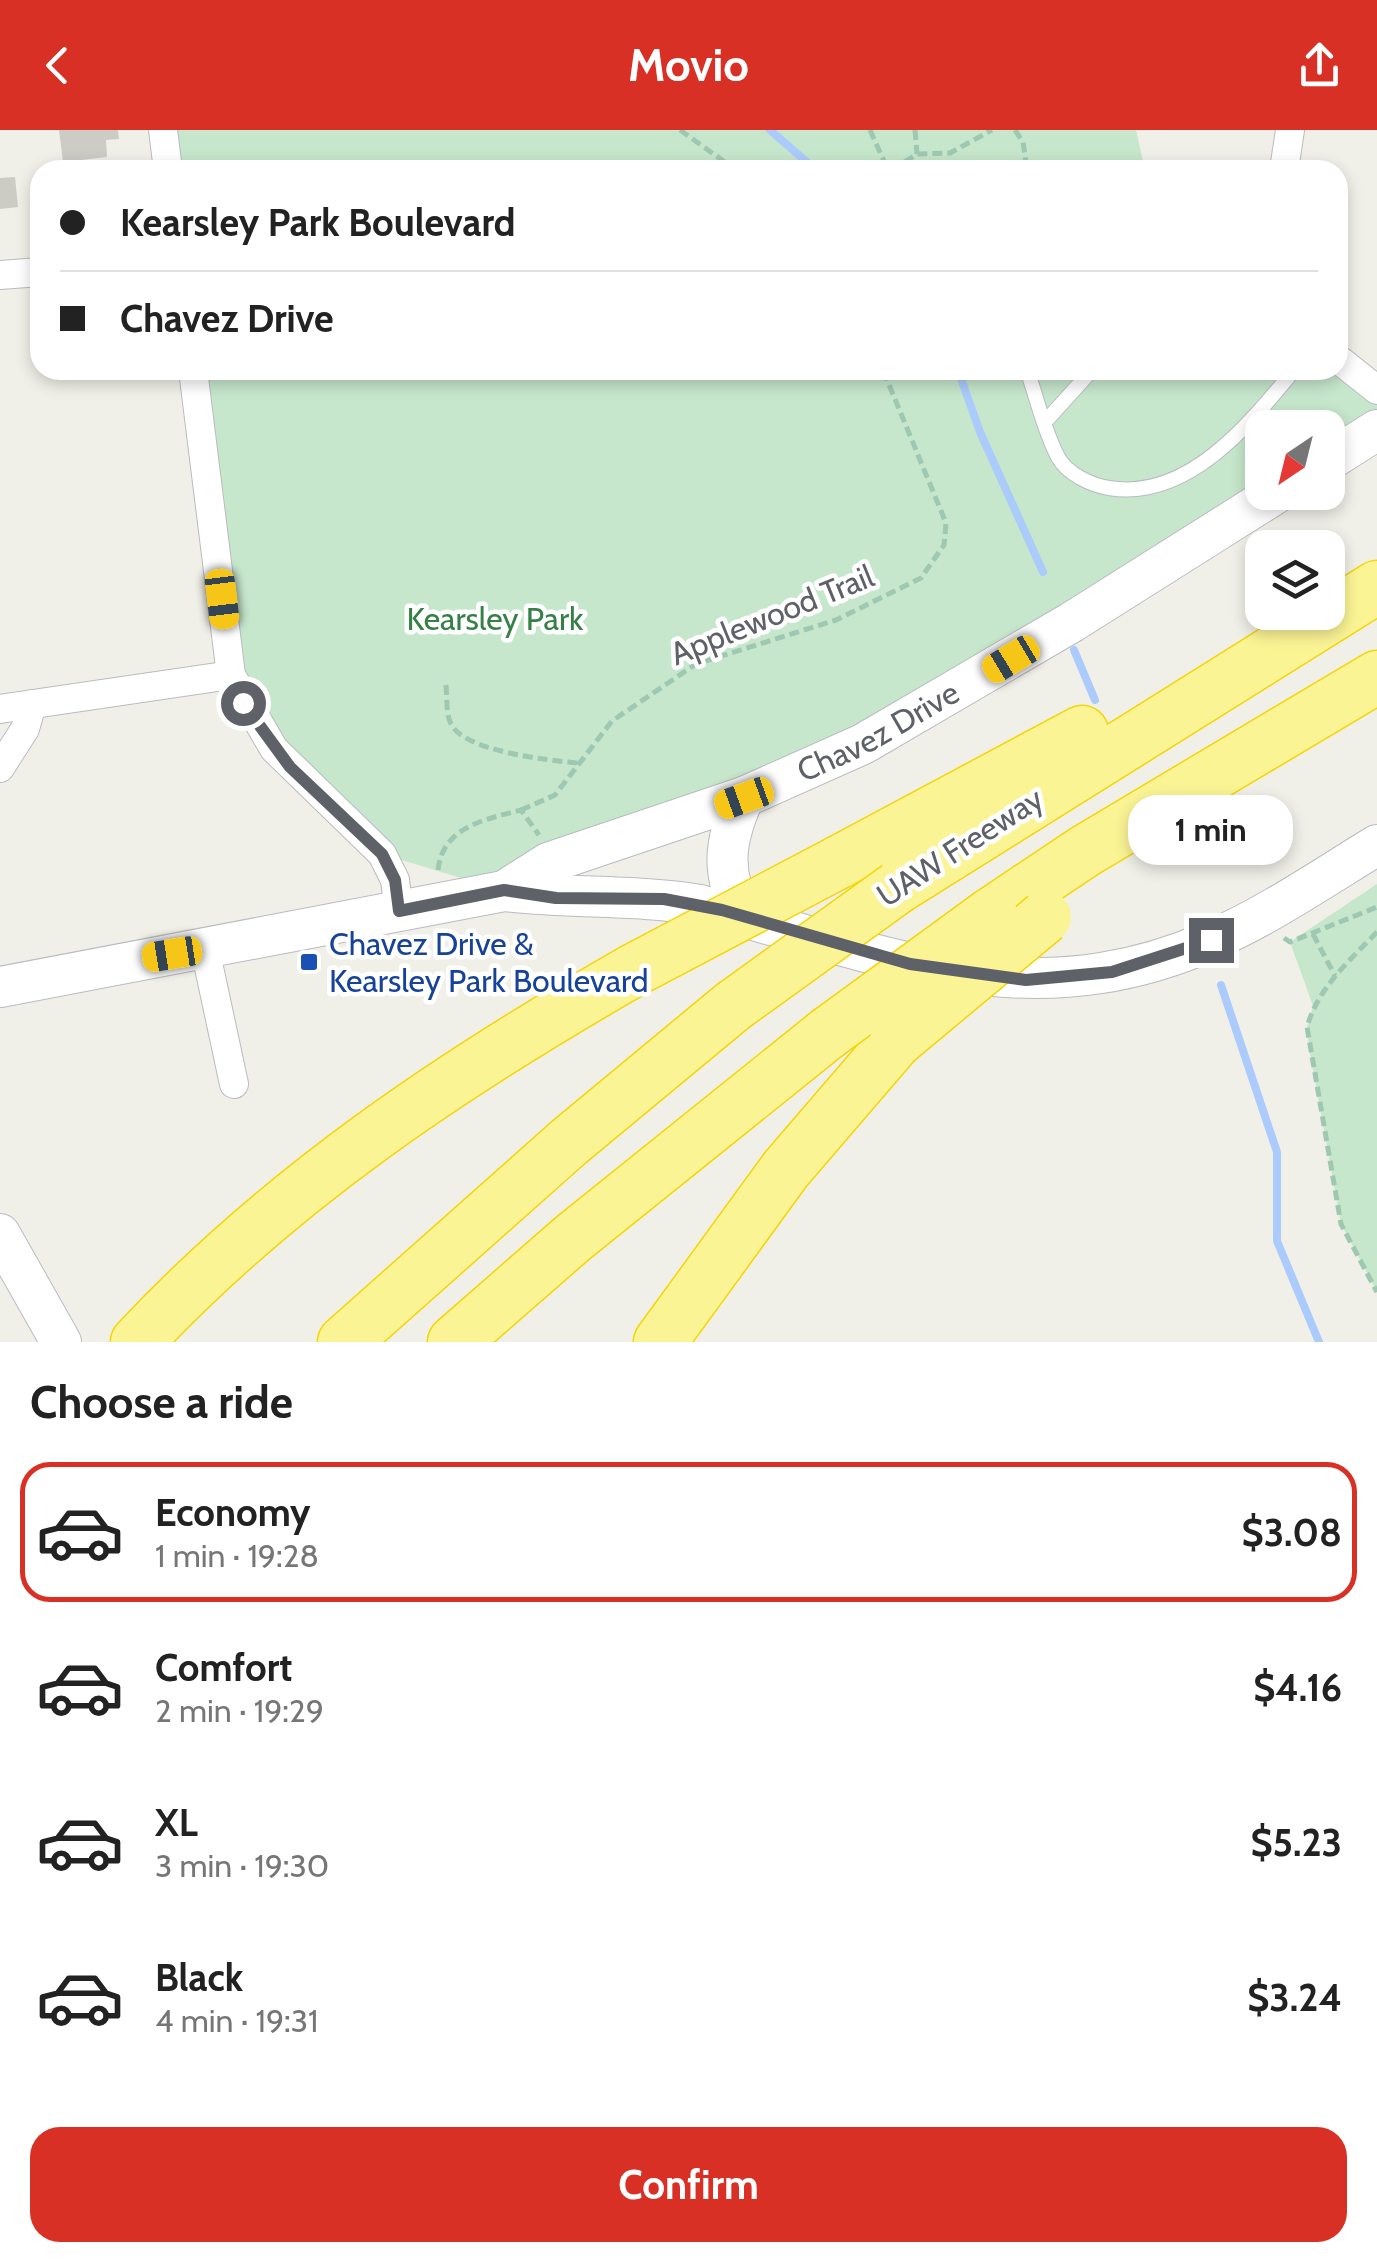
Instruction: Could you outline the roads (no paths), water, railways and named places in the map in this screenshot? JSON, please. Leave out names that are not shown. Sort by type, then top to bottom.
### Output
[{"type":"highway","points":[[1345,603],[1377,588]]},
{"type":"highway","name":"UAW Freeway","points":[[344,1342],[496,1205],[733,1006],[898,887],[1377,588]]},
{"type":"highway","points":[[137,1342],[244,1236],[346,1152],[502,1046],[632,971],[1055,745],[1290,630]]},
{"type":"highway","points":[[454,1342],[586,1228],[828,1033],[991,914],[1377,677]]},
{"type":"highway","points":[[660,1342],[786,1169],[896,1041],[1239,761]]},
{"type":"main road","points":[[1345,451],[1377,430]]},
{"type":"main road","name":"Chavez Drive","points":[[504,890],[548,863],[744,798],[920,714],[1249,510]]},
{"type":"main road","points":[[744,798],[730,828],[725,853],[732,895],[744,916]]},
{"type":"main road","name":"Chavez Drive","points":[[0,987],[504,890],[556,898],[664,899],[744,916],[910,964],[973,975],[1068,980],[1112,972],[1211,940],[1377,845]]},
{"type":"main road","points":[[0,1234],[53,1331]]},
{"type":"main road","points":[[0,1268],[53,1331]]},
{"type":"street","points":[[163,130],[167,160]]},
{"type":"street","points":[[1286,160],[1290,130]]},
{"type":"street","points":[[0,275],[30,273]]},
{"type":"street","points":[[1348,367],[1377,390]]},
{"type":"street","points":[[194,380],[231,675],[243,703],[274,749],[382,854],[395,880],[399,911]]},
{"type":"street","points":[[0,709],[231,675]]},
{"type":"street","points":[[0,768],[26,729],[32,704]]},
{"type":"street","points":[[205,948],[234,1084]]},
{"type":"lane","points":[[1031,380],[1059,460],[1095,485],[1132,492],[1176,480],[1217,451],[1284,380]]},
{"type":"lane","points":[[1046,422],[1083,380]]},
{"type":"waterway","points":[[770,130],[804,160]]},
{"type":"waterway","points":[[962,380],[980,432],[1043,572]]},
{"type":"waterway","points":[[1074,650],[1095,700]]},
{"type":"waterway","points":[[1221,985],[1277,1152],[1277,1241],[1319,1342]]},
{"type":"place","name":"Chavez Drive & Kearsley Park Boulevard","points":[[309,962]]},
{"type":"park label","name":"Kearsley Park","points":[[495,619]]}]
